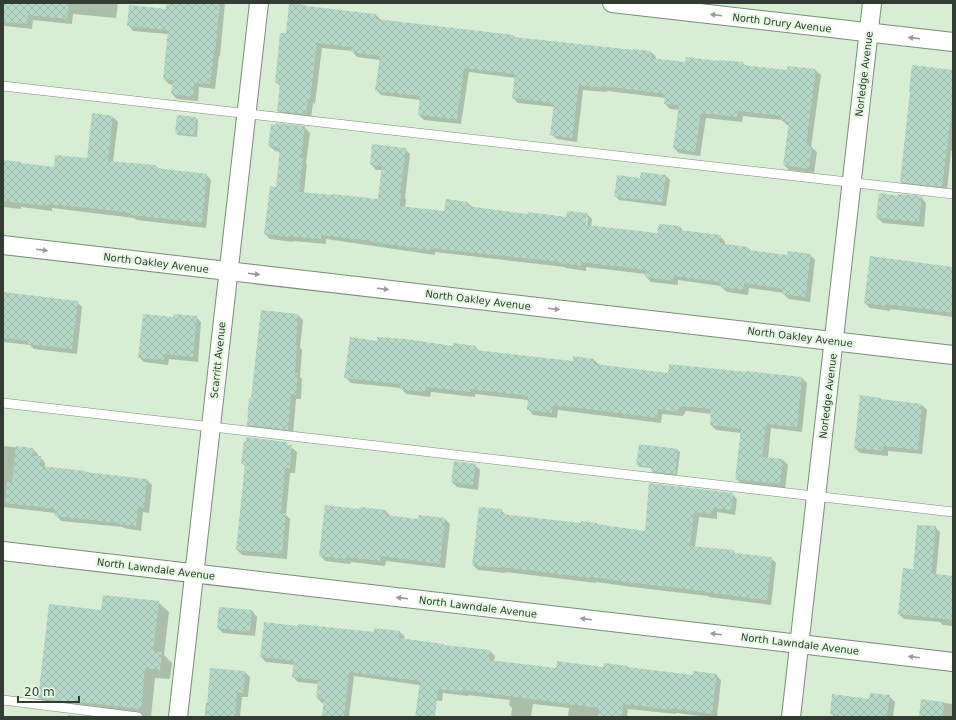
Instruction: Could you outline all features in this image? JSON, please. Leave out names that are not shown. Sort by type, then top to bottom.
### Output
[{"type":"street","name":"Scarritt Avenue","points":[[178,717],[259,3]]},
{"type":"street","name":"North Drury Avenue","points":[[612,3],[953,42]]},
{"type":"street","name":"Norledge Avenue","points":[[791,717],[872,3]]},
{"type":"street","name":"North Oakley Avenue","points":[[3,245],[953,355]]},
{"type":"street","name":"North Lawndale Avenue","points":[[3,551],[953,662]]},
{"type":"lane","points":[[3,86],[953,194]]},
{"type":"lane","points":[[3,403],[953,512]]},
{"type":"lane","points":[[3,700],[138,717]]},
{"type":"building","points":[[3,3],[69,3],[67,19],[28,15],[27,24],[3,22]]},
{"type":"building","points":[[166,3],[220,3],[210,84],[194,83],[193,97],[171,94],[173,80],[163,79],[168,30],[127,26],[129,5],[166,9]]},
{"type":"building","points":[[289,3],[376,14],[376,19],[514,35],[514,37],[651,51],[651,58],[685,62],[686,57],[743,62],[743,65],[787,70],[788,66],[816,69],[806,145],[812,146],[809,169],[783,165],[789,122],[781,121],[781,116],[738,111],[737,117],[701,113],[695,152],[673,148],[679,105],[664,104],[665,94],[602,86],[602,88],[579,85],[572,138],[550,135],[554,103],[512,98],[515,74],[464,68],[457,119],[418,115],[420,96],[375,91],[380,56],[351,52],[351,47],[317,43],[310,99],[308,99],[306,114],[277,111],[280,83],[275,83],[280,33],[286,33]]},
{"type":"building","points":[[912,65],[953,70],[953,99],[942,187],[900,182]]},
{"type":"building","points":[[92,113],[113,116],[108,161],[156,165],[156,168],[207,174],[202,223],[131,215],[131,213],[89,208],[47,204],[47,206],[3,201],[3,160],[54,167],[55,155],[87,158]]},
{"type":"building","points":[[177,115],[196,117],[195,135],[175,133]]},
{"type":"building","points":[[276,123],[305,126],[299,192],[378,199],[382,166],[370,165],[372,144],[406,148],[400,193],[400,206],[444,211],[446,199],[468,202],[467,206],[528,214],[528,212],[566,217],[567,211],[587,213],[586,225],[657,233],[659,224],[680,226],[679,230],[721,235],[720,243],[748,247],[748,250],[787,255],[788,251],[811,254],[805,297],[782,294],[783,289],[744,283],[743,290],[720,287],[721,282],[673,276],[673,281],[645,277],[646,270],[581,262],[581,266],[560,262],[430,248],[430,250],[321,235],[321,239],[264,234],[270,186],[276,187],[280,148],[268,146],[271,124],[276,125]]},
{"type":"building","points":[[641,172],[666,175],[662,202],[614,197],[617,175],[640,178]]},
{"type":"building","points":[[879,193],[898,196],[898,194],[922,196],[919,222],[876,218]]},
{"type":"building","points":[[870,256],[953,267],[953,313],[885,304],[885,306],[864,303]]},
{"type":"building","points":[[3,292],[78,301],[72,349],[28,344],[28,341],[3,338]]},
{"type":"building","points":[[261,310],[298,314],[295,373],[298,373],[296,395],[291,394],[288,430],[247,425],[249,398],[251,398]]},
{"type":"building","points":[[143,314],[173,317],[174,314],[197,316],[193,357],[164,354],[164,360],[138,358]]},
{"type":"building","points":[[350,337],[377,341],[377,337],[406,339],[453,346],[453,343],[476,346],[475,350],[573,361],[573,356],[594,359],[594,364],[668,373],[669,364],[802,377],[797,427],[766,424],[762,457],[783,459],[780,484],[735,479],[741,429],[710,425],[711,409],[681,406],[678,412],[658,409],[657,418],[553,405],[552,413],[527,410],[528,396],[471,389],[470,392],[426,387],[425,392],[400,389],[400,384],[344,378]]},
{"type":"building","points":[[860,395],[922,404],[918,450],[883,446],[883,451],[854,448]]},
{"type":"building","points":[[246,437],[287,442],[287,445],[292,445],[290,468],[285,468],[281,513],[286,513],[282,554],[236,550],[245,464],[241,464],[244,441],[246,441]]},
{"type":"building","points":[[639,444],[678,449],[675,474],[651,471],[651,467],[636,465]]},
{"type":"building","points":[[16,446],[33,448],[32,456],[41,456],[40,466],[147,479],[144,508],[138,507],[136,526],[54,516],[55,509],[5,503],[7,482],[12,483]]},
{"type":"building","points":[[454,461],[476,464],[473,485],[451,482]]},
{"type":"building","points":[[649,483],[733,493],[731,510],[713,508],[712,514],[694,512],[690,546],[734,550],[734,553],[772,557],[767,600],[591,577],[472,565],[479,507],[502,509],[501,514],[581,523],[581,521],[645,531]]},
{"type":"building","points":[[325,505],[359,509],[360,507],[386,510],[386,515],[418,519],[419,515],[445,518],[440,564],[381,556],[380,561],[346,557],[345,559],[319,556]]},
{"type":"building","points":[[917,525],[936,526],[931,573],[953,576],[953,620],[898,614],[903,568],[913,569]]},
{"type":"building","points":[[103,595],[159,601],[153,651],[162,652],[160,670],[145,668],[141,709],[38,698],[49,604],[101,610]]},
{"type":"building","points":[[219,607],[252,610],[250,632],[217,628]]},
{"type":"building","points":[[264,622],[374,632],[374,628],[400,631],[399,638],[490,650],[489,660],[556,668],[557,661],[603,667],[604,663],[693,675],[693,671],[717,674],[712,714],[671,708],[671,710],[623,704],[622,717],[598,717],[599,708],[463,690],[463,692],[438,689],[435,717],[415,717],[420,681],[349,672],[344,717],[322,717],[324,699],[316,698],[318,680],[292,677],[294,661],[260,657]]},
{"type":"building","points":[[210,668],[245,671],[243,693],[237,692],[235,717],[206,717]]},
{"type":"building","points":[[870,693],[890,695],[887,717],[839,717],[839,715],[830,714],[832,694],[869,699]]},
{"type":"building","points":[[921,699],[944,702],[943,717],[919,717]]}]
